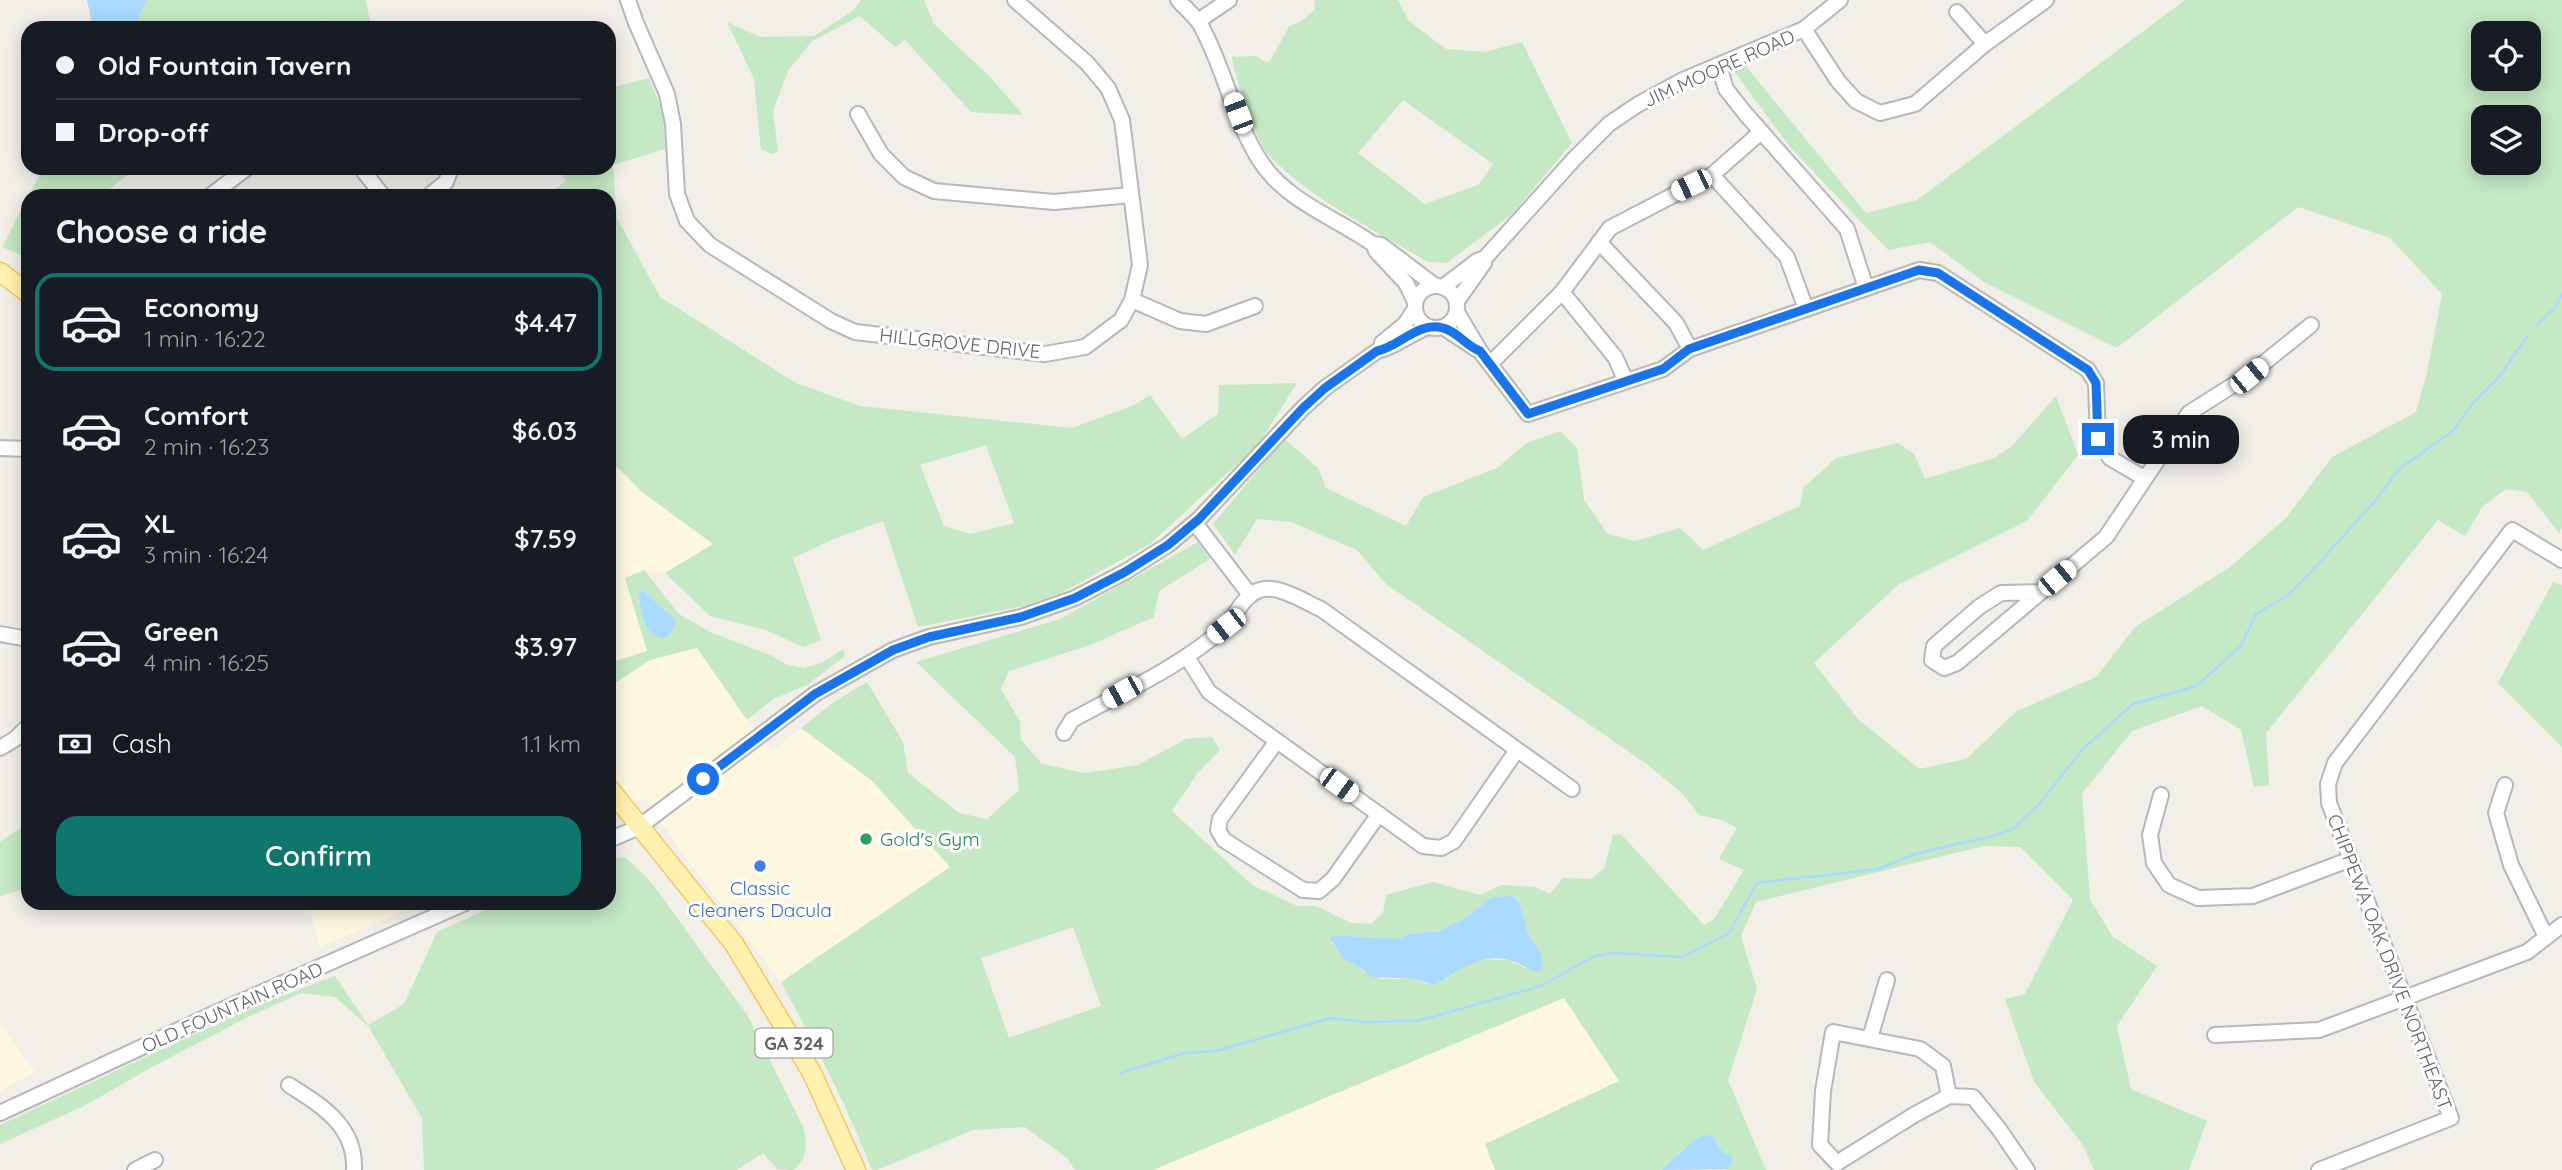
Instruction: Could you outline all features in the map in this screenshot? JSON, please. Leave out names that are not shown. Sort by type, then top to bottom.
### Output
[{"type":"main road","points":[[0,272],[21,288]]},
{"type":"main road","name":"GA 324","points":[[616,797],[734,944],[812,1073],[856,1170]]},
{"type":"street","name":"HILLGROVE DRIVE","points":[[628,0],[667,94],[673,124],[677,194],[687,221],[710,245],[831,321],[855,331],[1045,354],[1085,347],[1121,320],[1132,300],[1140,265],[1122,120],[1108,88],[1087,63],[1015,0]]},
{"type":"street","points":[[1178,0],[1198,21],[1221,69],[1246,135],[1261,163],[1293,195],[1373,244],[1381,245],[1439,286],[1450,290],[1480,351],[1528,414],[1663,369],[1689,349],[1919,270],[1938,273],[2088,370],[2096,383],[2098,439],[2110,458],[2144,478]]},
{"type":"street","points":[[1198,21],[1229,0]]},
{"type":"street","name":"JIM MOORE ROAD","points":[[1439,286],[1485,258],[1609,124],[1683,80],[1804,29],[1840,0]]},
{"type":"street","points":[[1804,29],[1838,81],[1856,101],[1880,113],[1915,104],[1985,44],[2046,0]]},
{"type":"street","points":[[1957,12],[1985,44]]},
{"type":"street","points":[[1719,66],[1726,89],[1847,229],[1866,288]]},
{"type":"street","points":[[858,114],[881,154],[904,177],[934,191],[1054,202],[1131,195]]},
{"type":"street","points":[[1490,364],[1562,292],[1610,228],[1712,175],[1761,132]]},
{"type":"street","points":[[219,189],[238,175]]},
{"type":"street","points":[[366,175],[378,189]]},
{"type":"street","points":[[438,189],[446,182],[448,175]]},
{"type":"street","points":[[1712,175],[1787,257],[1806,309]]},
{"type":"street","points":[[1599,242],[1676,323],[1689,349]]},
{"type":"street","points":[[1373,244],[1376,251],[1406,283],[1419,320],[1480,351]]},
{"type":"street","name":"JIM MOORE ROAD","points":[[1457,306],[1483,266],[1485,258]]},
{"type":"street","points":[[1377,351],[1380,345],[1405,324],[1422,290],[1439,286]]},
{"type":"street","points":[[1562,292],[1615,357],[1626,381]]},
{"type":"street","points":[[1132,300],[1180,321],[1206,324],[1255,306]]},
{"type":"street","points":[[616,837],[639,827],[815,694],[893,650],[929,637],[1021,617],[1075,598],[1125,572],[1168,545],[1225,494],[1303,408],[1325,388],[1377,351],[1410,334],[1450,323],[1457,306]]},
{"type":"street","points":[[2040,592],[2001,593],[1979,607],[1934,646],[1932,660],[1944,668],[1957,663],[2106,537],[2189,413],[2249,376],[2312,325]]},
{"type":"street","points":[[0,448],[21,449]]},
{"type":"street","points":[[1195,523],[1250,595]]},
{"type":"street","name":"CHIPPEWA OAK DRIVE NORTHEAST","points":[[2319,1170],[2451,1118],[2329,803],[2328,783],[2335,763],[2512,530],[2562,560]]},
{"type":"street","points":[[1064,733],[1072,720],[1187,657],[1226,626],[1250,595],[1262,589],[1279,591],[1321,609],[1572,789]]},
{"type":"street","points":[[0,634],[21,638]]},
{"type":"street","points":[[1187,657],[1209,692],[1423,846],[1441,848],[1454,841],[1517,750]]},
{"type":"street","points":[[0,748],[21,733]]},
{"type":"street","points":[[1277,741],[1220,819],[1218,831],[1224,840],[1303,890],[1319,891],[1333,879],[1379,814]]},
{"type":"street","points":[[2505,785],[2496,813],[2511,865],[2546,937]]},
{"type":"street","points":[[2161,795],[2150,835],[2154,863],[2169,885],[2198,898],[2253,896],[2351,859]]},
{"type":"street","name":"OLD FOUNTAIN ROAD","points":[[0,1113],[200,1020],[449,910]]},
{"type":"street","points":[[2215,1035],[2319,1030],[2527,952],[2562,925]]},
{"type":"street","points":[[1870,1038],[1887,980]]},
{"type":"street","points":[[1950,1096],[1943,1066],[1920,1049],[1833,1032],[1823,1091],[1820,1145],[1837,1163],[1950,1096],[1973,1097],[2027,1170]]},
{"type":"street","points":[[289,1085],[330,1112],[349,1135],[355,1156],[355,1170]]},
{"type":"street","points":[[135,1170],[155,1160]]},
{"type":"shaded area","points":[[616,466],[642,492],[713,544],[665,573],[644,570],[647,652],[616,661]]},
{"type":"shaded area","points":[[697,648],[772,752],[801,728],[871,780],[950,867],[781,982],[691,865],[644,798],[616,813],[616,682],[650,660]]},
{"type":"shaded area","points":[[310,910],[407,910],[320,947]]},
{"type":"shaded area","points":[[1564,998],[1620,1081],[1486,1143],[1495,1170],[1153,1170]]},
{"type":"shaded area","points":[[0,1024],[35,1072],[0,1091]]},
{"type":"green space","points":[[145,0],[366,0],[370,21],[137,21]]},
{"type":"green space","points":[[861,0],[924,0],[934,24],[992,79],[1023,115],[971,112],[905,40],[895,47],[860,16],[812,41],[788,71],[773,111],[778,151],[772,154],[761,150],[754,79],[727,22],[760,37],[814,36],[854,10]]},
{"type":"green space","points":[[1315,0],[1398,0],[1409,21],[1446,49],[1485,52],[1522,42],[1572,143],[1512,214],[1447,263],[1428,262],[1301,184],[1267,153],[1257,135],[1241,92],[1232,57],[1256,56],[1267,63],[1289,26],[1302,21],[1314,10]],"holes":[[[1403,100],[1493,164],[1478,185],[1425,204],[1358,153]]]},
{"type":"green space","points":[[2185,0],[2562,0],[2562,528],[2559,533],[2527,492],[2506,489],[2483,506],[2465,536],[2438,520],[2266,733],[2269,785],[2254,787],[2241,730],[2202,706],[2132,731],[2082,794],[2090,899],[2112,936],[2157,966],[2117,1026],[2131,1089],[2207,1121],[2189,1170],[2094,1170],[2083,1145],[2034,1082],[2005,999],[2025,994],[2073,900],[2020,847],[1984,846],[1756,902],[1741,936],[1757,989],[1728,1080],[1766,1170],[1724,1170],[1727,1169],[1724,1154],[1712,1136],[1693,1141],[1662,1170],[1495,1170],[1485,1144],[1619,1081],[1564,998],[1153,1170],[1075,1170],[1067,1158],[1025,1127],[973,1130],[872,1170],[841,1098],[781,982],[950,867],[871,780],[801,728],[834,702],[867,682],[903,742],[908,773],[959,813],[987,819],[1019,790],[1015,757],[916,662],[1060,619],[1198,542],[1210,559],[1159,591],[1154,617],[1090,645],[1009,671],[1001,689],[1020,722],[1021,740],[1042,764],[1085,773],[1138,765],[1186,739],[1212,737],[1220,750],[1197,774],[1172,811],[1252,885],[1297,906],[1316,906],[1351,923],[1371,924],[1383,913],[1386,895],[1433,882],[1480,895],[1502,885],[1534,887],[1550,894],[1563,878],[1591,879],[1604,869],[1613,835],[1621,834],[1704,925],[1714,919],[1744,870],[1719,859],[1737,828],[1722,820],[1699,815],[1683,794],[1648,765],[1386,584],[1357,550],[1291,522],[1257,519],[1235,555],[1213,524],[1286,440],[1318,468],[1326,488],[1406,526],[1423,497],[1497,468],[1527,443],[1560,431],[1577,448],[1584,500],[1608,534],[1635,541],[1680,528],[1703,550],[1800,506],[1803,488],[1836,458],[1898,443],[1914,454],[1925,479],[1994,458],[2012,446],[2056,396],[2078,455],[2027,521],[1899,584],[1814,663],[1857,718],[1919,769],[1966,759],[2017,711],[2096,677],[2135,627],[2230,567],[2286,518],[2332,457],[2416,412],[2427,373],[2442,294],[2390,238],[2298,207],[2117,348],[1984,282],[1930,242],[1888,250],[1790,147],[1733,70],[1745,65],[1866,213],[1917,200]],"holes":[[[1512,896],[1519,901],[1529,936],[1540,952],[1527,969],[1508,960],[1479,959],[1465,965],[1448,978],[1427,984],[1416,979],[1381,979],[1343,959],[1332,943],[1332,935],[1397,939],[1410,934],[1440,931],[1465,918],[1492,897]],[[1073,927],[1101,1006],[1009,1038],[981,958]]]},
{"type":"green space","points":[[649,78],[663,112],[665,149],[616,164],[616,86]]},
{"type":"green space","points":[[40,175],[127,175],[110,189],[32,189]]},
{"type":"green space","points":[[562,175],[614,175],[615,189],[555,189],[566,181]]},
{"type":"green space","points":[[616,205],[617,218],[660,297],[796,383],[860,406],[1072,428],[1134,405],[1150,395],[1182,439],[1218,414],[1219,385],[1297,383],[1258,445],[1150,544],[1063,592],[1024,606],[918,627],[883,521],[793,558],[821,640],[803,647],[766,630],[710,616],[665,573],[713,544],[642,492],[616,466]],"holes":[[[986,445],[1014,523],[970,534],[944,526],[920,465]]]},
{"type":"green space","points":[[21,210],[21,255],[2,247]]},
{"type":"green space","points":[[644,570],[679,614],[710,632],[770,655],[788,665],[804,668],[823,662],[843,649],[845,656],[807,685],[773,699],[747,720],[697,648],[650,660],[616,682],[616,661],[647,651],[625,578]],"holes":[[[642,590],[676,620],[643,617],[638,596]]]},
{"type":"green space","points":[[2553,582],[2562,585],[2562,747],[2498,683]]},
{"type":"green space","points":[[21,828],[21,889],[0,896],[0,842]]},
{"type":"green space","points":[[625,857],[651,882],[748,1016],[804,1129],[805,1151],[794,1170],[777,1169],[763,1153],[737,1170],[424,1170],[422,1118],[368,1026],[335,997],[301,993],[154,1066],[86,1105],[0,1144],[0,1125],[253,1007],[335,976],[368,1025],[404,1004],[437,932],[486,910],[616,910],[616,858]]},
{"type":"water","points":[[87,0],[146,2],[137,21],[92,21]]},
{"type":"water","points":[[642,590],[676,620],[672,631],[665,638],[652,633],[645,623],[638,596]]},
{"type":"water","points":[[1512,896],[1519,901],[1529,936],[1540,952],[1543,968],[1539,972],[1498,958],[1478,961],[1433,985],[1416,979],[1372,977],[1343,959],[1330,938],[1333,935],[1397,939],[1410,934],[1440,931],[1465,918],[1492,897]]},
{"type":"water","points":[[1706,1135],[1712,1136],[1724,1154],[1732,1156],[1732,1162],[1727,1169],[1662,1170],[1693,1141]]},
{"type":"waterway","points":[[2537,325],[2554,309],[2562,295]]},
{"type":"waterway","points":[[1121,1073],[1181,1054],[1220,1050],[1331,1018],[1362,1022],[1418,1021],[1541,986],[1594,956],[1613,953],[1683,957],[1729,933],[1757,883],[1878,869],[1918,853],[2013,829],[2039,804],[2082,750],[2133,704],[2196,686],[2241,646],[2256,614],[2287,596],[2308,575],[2376,500],[2399,469],[2453,431],[2473,403],[2499,377],[2527,337]]},
{"type":"place","name":"Gold's Gym","points":[[866,839]]},
{"type":"place","name":"Classic Cleaners Dacula","points":[[760,866]]},
{"type":"route","points":[[703,779],[815,694],[893,650],[929,637],[1021,617],[1075,598],[1125,572],[1168,545],[1199,519],[1325,388],[1377,351],[1428,327],[1443,327],[1480,351],[1528,414],[1663,369],[1689,349],[1919,270],[1938,273],[2088,370],[2096,383],[2098,439]]}]
